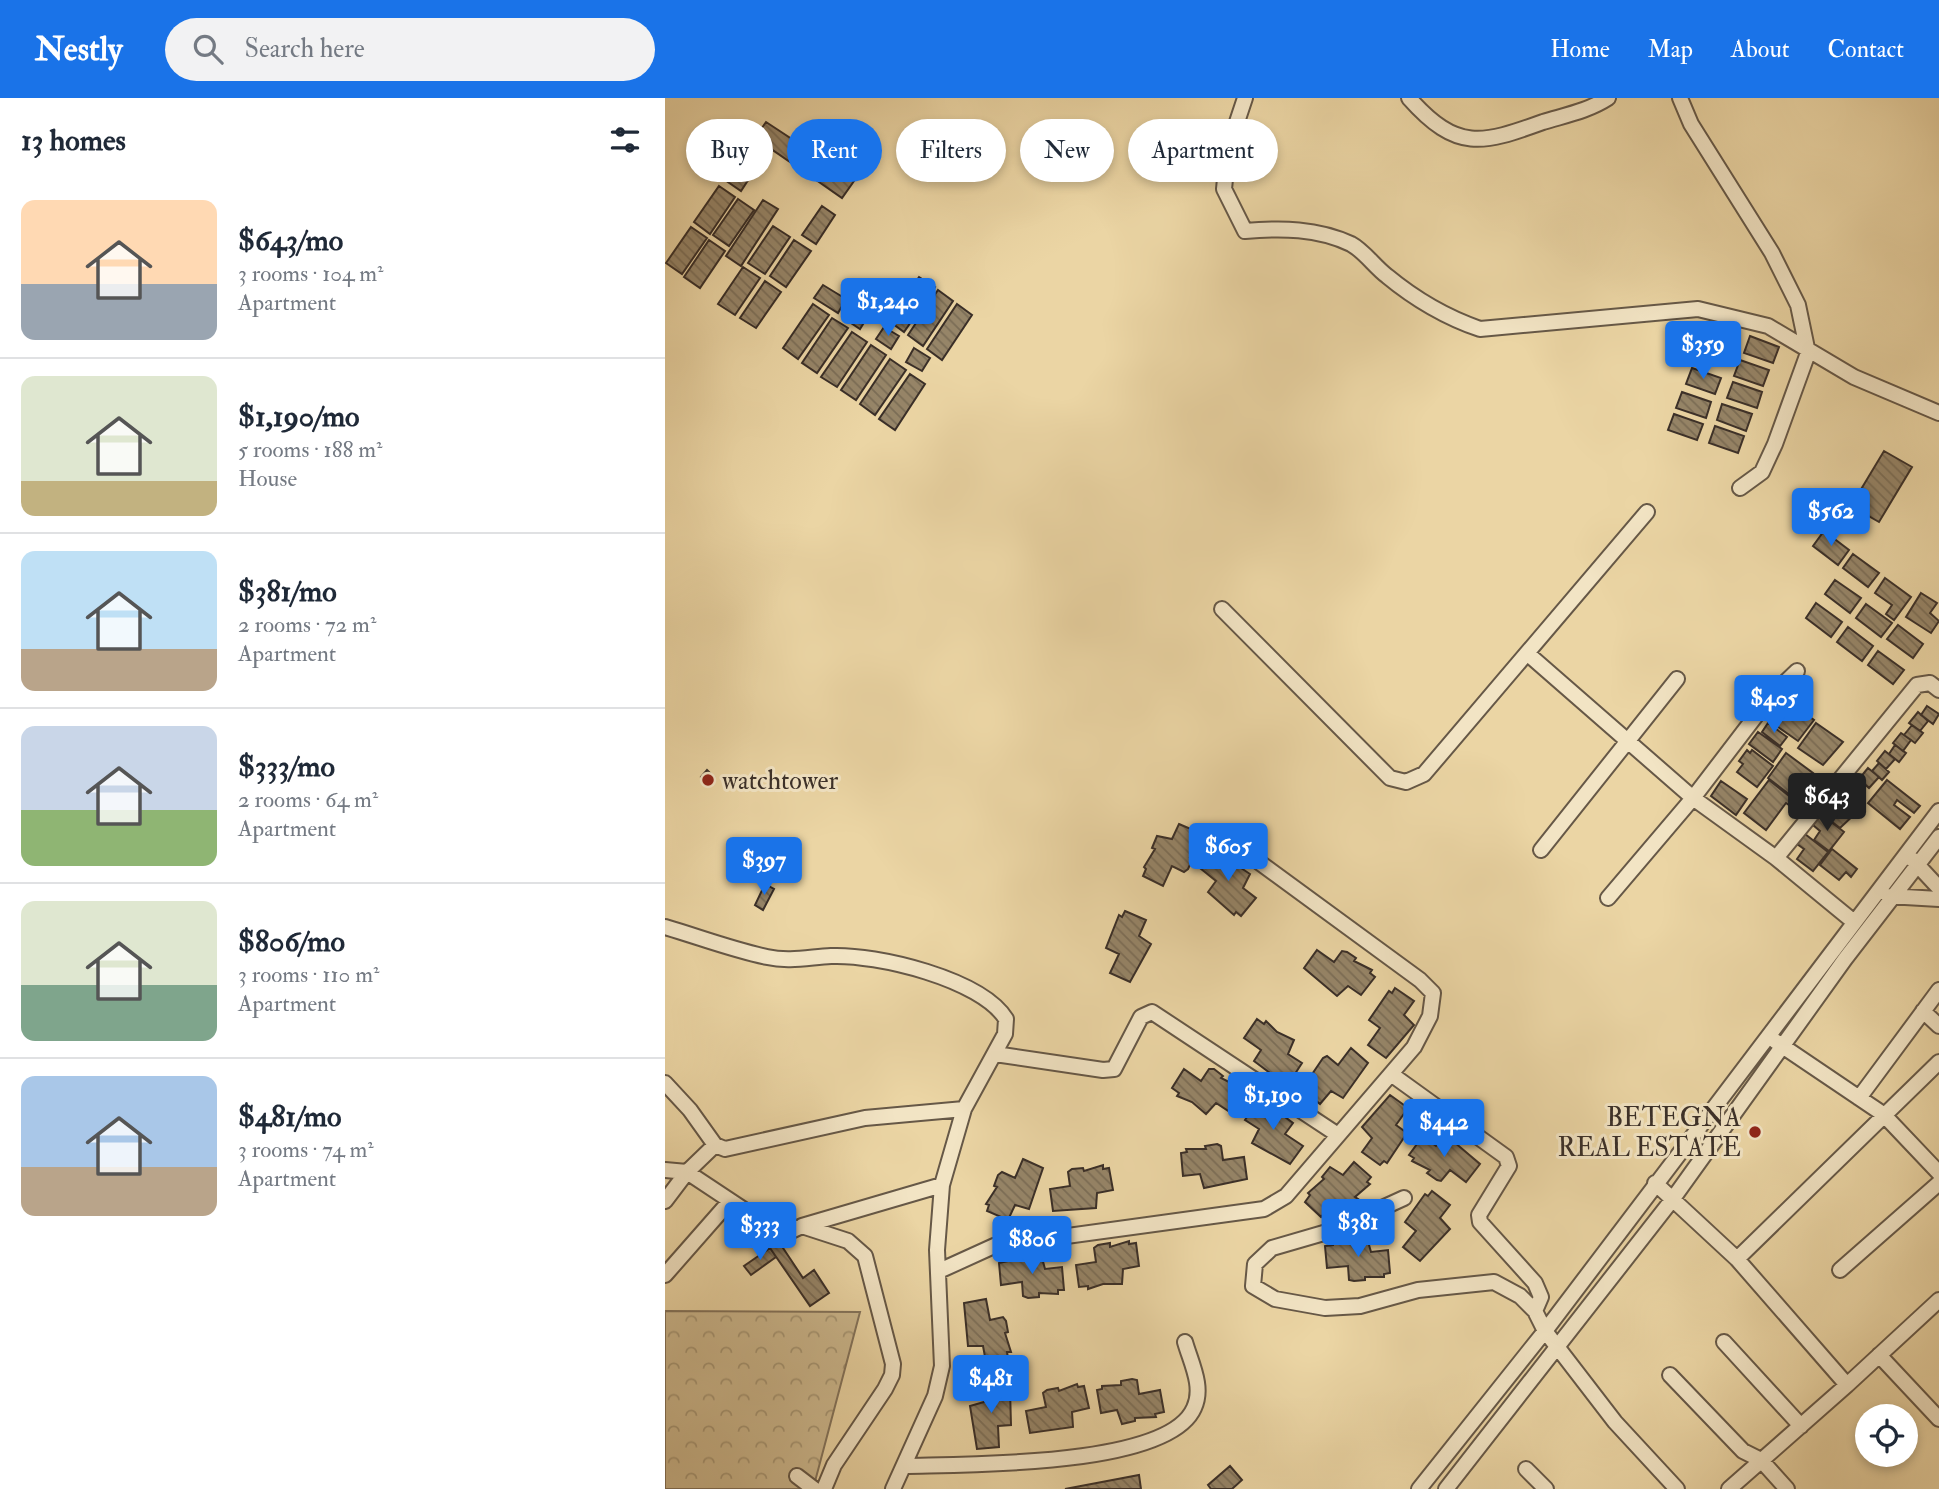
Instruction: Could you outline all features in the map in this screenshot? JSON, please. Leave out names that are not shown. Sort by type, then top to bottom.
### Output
[{"type":"street","points":[[1245,98],[1227,149],[1224,189],[1245,231],[1284,228],[1312,232],[1353,245],[1422,303],[1448,318],[1480,329],[1698,309],[1768,326],[1808,353],[1854,377],[1939,413]]},
{"type":"street","points":[[1409,98],[1446,131],[1474,140],[1515,134],[1592,108],[1608,98]]},
{"type":"street","points":[[1680,98],[1691,124],[1772,253],[1798,305],[1808,353],[1762,472],[1740,488]]},
{"type":"street","points":[[1221,609],[1390,778],[1406,782],[1424,774],[1647,512]]},
{"type":"street","points":[[1528,654],[1693,798],[1776,858],[1854,922]]},
{"type":"street","points":[[1608,898],[1693,798],[1771,696],[1797,671]]},
{"type":"street","points":[[1541,850],[1677,679]]},
{"type":"street","points":[[1776,858],[1917,685],[1930,683],[1939,690]]},
{"type":"street","points":[[1419,1489],[1545,1331],[1939,811]]},
{"type":"street","points":[[939,1271],[994,1246],[1264,1209],[1286,1196],[1414,1047],[1430,1016],[1433,993],[1420,980],[1218,832]]},
{"type":"street","points":[[1446,1489],[1672,1200],[1892,897],[1939,837]]},
{"type":"street","points":[[1907,852],[1939,888]]},
{"type":"street","points":[[1875,895],[1939,899]]},
{"type":"street","points":[[665,927],[769,958],[802,960],[833,956],[883,962],[931,974],[986,998],[1006,1019],[1005,1034],[964,1109],[942,1185],[939,1271],[942,1366],[935,1396],[893,1489]]},
{"type":"street","points":[[1859,1098],[1939,990]]},
{"type":"street","points":[[1923,1011],[1939,1026]]},
{"type":"street","points":[[995,1054],[1103,1070],[1114,1069],[1141,1017],[1152,1012],[1338,1135]]},
{"type":"street","points":[[1769,1038],[1883,1114],[1939,1173]]},
{"type":"street","points":[[1737,1259],[1939,1062]]},
{"type":"street","points":[[1391,1074],[1506,1157],[1509,1166],[1479,1215],[1480,1222],[1535,1283],[1541,1297],[1535,1311]]},
{"type":"street","points":[[665,1083],[715,1145],[725,1149],[865,1118],[964,1109]]},
{"type":"street","points":[[665,1201],[687,1172],[715,1145]]},
{"type":"street","points":[[665,1170],[687,1172],[776,1231],[789,1232],[942,1185]]},
{"type":"street","points":[[1655,1183],[1737,1259],[1847,1385]]},
{"type":"street","points":[[1840,1270],[1939,1183]]},
{"type":"street","points":[[1404,1198],[1334,1230],[1272,1248],[1255,1264],[1253,1286],[1275,1299],[1325,1308],[1360,1306],[1418,1290],[1494,1282],[1520,1296],[1535,1311],[1545,1331],[1615,1422],[1677,1489]]},
{"type":"street","points":[[665,1275],[730,1201]]},
{"type":"street","points":[[802,1226],[848,1241],[865,1256],[893,1364],[892,1375],[885,1389],[834,1465],[824,1489]]},
{"type":"street","points":[[1729,1489],[1939,1300]]},
{"type":"street","points":[[904,1466],[1083,1456],[1148,1444],[1171,1432],[1194,1408],[1199,1387],[1185,1342]]},
{"type":"street","points":[[1724,1342],[1801,1426]]},
{"type":"street","points":[[1879,1355],[1939,1419]]},
{"type":"street","points":[[1670,1375],[1743,1451],[1761,1460],[1787,1489]]},
{"type":"street","points":[[1526,1469],[1546,1489]]},
{"type":"street","points":[[797,1476],[814,1489]]},
{"type":"green space","points":[[665,1311],[860,1312],[813,1489],[665,1489]]},
{"type":"building","points":[[773,127],[787,136],[787,160],[773,150]]},
{"type":"building","points":[[728,182],[747,182],[741,191]]},
{"type":"building","points":[[819,182],[853,182],[842,198]]},
{"type":"building","points":[[719,186],[735,197],[710,234],[694,222]]},
{"type":"building","points":[[738,199],[754,210],[729,246],[713,235]]},
{"type":"building","points":[[763,200],[778,209],[741,266],[726,256]]},
{"type":"building","points":[[822,206],[835,215],[816,244],[802,235]]},
{"type":"building","points":[[773,226],[790,237],[765,274],[748,263]]},
{"type":"building","points":[[691,227],[707,238],[682,274],[666,263]]},
{"type":"building","points":[[709,240],[725,251],[700,288],[684,277]]},
{"type":"building","points":[[794,240],[811,251],[786,287],[770,276]]},
{"type":"building","points":[[743,267],[760,278],[735,315],[718,304]]},
{"type":"building","points":[[919,277],[935,287],[904,332],[889,321]]},
{"type":"building","points":[[765,281],[781,292],[756,328],[740,318]]},
{"type":"building","points":[[823,285],[846,299],[838,313],[814,298]]},
{"type":"building","points":[[938,290],[953,301],[923,346],[908,335]]},
{"type":"building","points":[[813,304],[829,315],[798,359],[783,348]]},
{"type":"building","points":[[957,304],[972,315],[942,360],[927,349]]},
{"type":"building","points":[[853,306],[868,316],[860,329],[845,319]]},
{"type":"building","points":[[832,318],[848,328],[817,373],[802,363]]},
{"type":"building","points":[[884,327],[899,336],[891,349],[876,339]]},
{"type":"building","points":[[852,332],[867,342],[837,387],[821,377]]},
{"type":"building","points":[[1750,336],[1779,347],[1773,363],[1744,353]]},
{"type":"building","points":[[871,345],[886,355],[856,400],[841,390]]},
{"type":"building","points":[[914,348],[930,358],[922,371],[906,362]]},
{"type":"building","points":[[890,359],[906,370],[875,415],[860,404]]},
{"type":"building","points":[[1740,360],[1769,370],[1763,386],[1734,376]]},
{"type":"building","points":[[1692,368],[1721,378],[1715,394],[1686,384]]},
{"type":"building","points":[[910,374],[925,384],[895,430],[879,419]]},
{"type":"building","points":[[1733,382],[1762,392],[1757,408],[1727,398]]},
{"type":"building","points":[[1682,392],[1711,402],[1706,418],[1676,408]]},
{"type":"building","points":[[1722,404],[1752,414],[1746,431],[1717,420]]},
{"type":"building","points":[[1674,414],[1703,424],[1697,440],[1668,430]]},
{"type":"building","points":[[1715,426],[1744,436],[1738,453],[1709,443]]},
{"type":"building","points":[[1884,451],[1912,467],[1879,522],[1851,506]]},
{"type":"building","points":[[1824,531],[1849,550],[1838,565],[1813,546]]},
{"type":"building","points":[[1853,554],[1879,573],[1868,587],[1843,568]]},
{"type":"building","points":[[1885,578],[1911,597],[1894,620],[1886,614],[1892,605],[1875,593]]},
{"type":"building","points":[[1835,580],[1861,598],[1850,613],[1825,594]]},
{"type":"building","points":[[1921,593],[1937,603],[1930,613],[1939,621],[1931,633],[1906,617]]},
{"type":"building","points":[[1816,603],[1842,622],[1831,637],[1806,618]]},
{"type":"building","points":[[1866,604],[1892,623],[1881,637],[1856,618]]},
{"type":"building","points":[[1898,625],[1923,644],[1913,658],[1887,639]]},
{"type":"building","points":[[1848,627],[1873,646],[1862,661],[1837,642]]},
{"type":"building","points":[[1878,651],[1904,670],[1893,684],[1868,665]]},
{"type":"building","points":[[1790,702],[1814,720],[1798,741],[1771,722],[1782,703],[1787,706]]},
{"type":"building","points":[[1927,706],[1939,714],[1933,724],[1921,715]]},
{"type":"building","points":[[1918,712],[1928,721],[1920,731],[1909,723]]},
{"type":"building","points":[[1768,723],[1787,737],[1780,746],[1762,732]]},
{"type":"building","points":[[1816,723],[1843,742],[1823,765],[1798,748]]},
{"type":"building","points":[[1912,725],[1923,733],[1915,743],[1904,735]]},
{"type":"building","points":[[1758,732],[1782,749],[1773,762],[1749,744]]},
{"type":"building","points":[[1901,733],[1911,740],[1903,751],[1893,743]]},
{"type":"building","points":[[1895,745],[1906,753],[1899,762],[1889,754]]},
{"type":"building","points":[[1747,750],[1750,753],[1752,750],[1773,766],[1757,787],[1737,772],[1743,764],[1739,761]]},
{"type":"building","points":[[1885,751],[1895,759],[1886,769],[1877,761]]},
{"type":"building","points":[[1786,753],[1813,773],[1794,798],[1768,778]]},
{"type":"building","points":[[1879,763],[1889,772],[1882,780],[1872,771]]},
{"type":"building","points":[[1868,768],[1879,777],[1869,788],[1859,779]]},
{"type":"building","name":"watchtower","points":[[707,770],[714,777],[708,784],[701,777]]},
{"type":"building","points":[[1769,780],[1793,799],[1789,805],[1786,803],[1766,830],[1744,813]]},
{"type":"building","points":[[1887,780],[1920,806],[1914,813],[1897,800],[1894,805],[1910,817],[1900,829],[1868,803]]},
{"type":"building","points":[[1721,781],[1747,799],[1736,815],[1711,796]]},
{"type":"building","points":[[1845,802],[1858,811],[1840,828],[1827,818],[1835,807],[1839,810]]},
{"type":"building","points":[[1821,814],[1844,832],[1829,851],[1814,840],[1820,831],[1813,825]]},
{"type":"building","points":[[1179,824],[1200,833],[1197,839],[1200,840],[1190,857],[1193,858],[1188,869],[1184,872],[1172,866],[1163,886],[1143,876],[1146,869],[1144,867],[1155,849],[1152,848],[1157,836],[1172,839]]},
{"type":"building","points":[[1805,834],[1828,852],[1813,871],[1797,859],[1804,849],[1797,844]]},
{"type":"building","points":[[1832,849],[1857,869],[1851,877],[1846,872],[1839,880],[1820,865]]},
{"type":"building","points":[[1214,850],[1250,874],[1243,888],[1256,898],[1241,916],[1236,912],[1234,915],[1208,892],[1216,881],[1200,868]]},
{"type":"building","points":[[765,884],[774,889],[763,910],[755,905]]},
{"type":"building","points":[[1125,911],[1146,920],[1139,936],[1151,944],[1130,982],[1110,973],[1119,954],[1106,948],[1119,915],[1122,917]]},
{"type":"building","points":[[1317,950],[1334,962],[1342,951],[1347,952],[1356,958],[1354,961],[1372,970],[1370,973],[1375,977],[1361,995],[1348,986],[1337,996],[1304,968]]},
{"type":"building","points":[[1395,988],[1414,1001],[1404,1015],[1414,1025],[1386,1058],[1368,1045],[1380,1028],[1369,1020],[1389,991],[1392,993]]},
{"type":"building","points":[[1257,1019],[1264,1024],[1266,1021],[1277,1032],[1294,1040],[1288,1054],[1302,1063],[1289,1083],[1284,1079],[1282,1082],[1254,1061],[1261,1050],[1244,1038]]},
{"type":"building","points":[[1351,1048],[1368,1063],[1343,1098],[1331,1091],[1320,1104],[1302,1089],[1323,1058],[1327,1056],[1338,1065]]},
{"type":"building","points":[[1184,1069],[1201,1081],[1209,1069],[1214,1069],[1223,1076],[1221,1078],[1243,1092],[1230,1112],[1216,1103],[1206,1114],[1192,1102],[1177,1096],[1179,1093],[1172,1088]]},
{"type":"building","points":[[1390,1095],[1408,1108],[1396,1125],[1407,1133],[1387,1163],[1384,1161],[1380,1165],[1362,1152],[1372,1138],[1362,1127]]},
{"type":"building","points":[[1258,1101],[1263,1104],[1265,1102],[1293,1123],[1285,1134],[1303,1146],[1290,1164],[1252,1143],[1259,1129],[1245,1120]]},
{"type":"building","points":[[1423,1136],[1436,1146],[1447,1136],[1480,1164],[1466,1182],[1450,1170],[1441,1181],[1437,1180],[1427,1173],[1430,1170],[1412,1161],[1414,1158],[1409,1155]]},
{"type":"building","points":[[1205,1146],[1221,1146],[1223,1160],[1244,1157],[1247,1179],[1204,1188],[1200,1174],[1183,1176],[1181,1153],[1187,1152],[1186,1149],[1206,1149]]},
{"type":"building","points":[[1023,1159],[1043,1168],[1029,1209],[1015,1205],[1008,1220],[987,1211],[989,1205],[986,1204],[997,1187],[994,1186],[998,1175],[1002,1172],[1015,1178]]},
{"type":"building","points":[[1354,1162],[1371,1177],[1367,1182],[1370,1184],[1355,1197],[1358,1199],[1350,1208],[1346,1210],[1335,1201],[1321,1217],[1305,1202],[1310,1195],[1308,1193],[1324,1179],[1322,1177],[1330,1167],[1343,1175]]},
{"type":"building","points":[[1103,1165],[1103,1169],[1109,1168],[1113,1190],[1097,1193],[1096,1208],[1053,1211],[1050,1189],[1070,1186],[1068,1172],[1083,1168],[1084,1171]]},
{"type":"building","points":[[1432,1191],[1450,1205],[1440,1218],[1450,1229],[1420,1261],[1403,1247],[1416,1231],[1405,1222],[1425,1194],[1428,1196]]},
{"type":"building","points":[[1367,1238],[1371,1252],[1388,1250],[1390,1273],[1384,1274],[1384,1277],[1365,1277],[1365,1280],[1354,1281],[1349,1280],[1348,1266],[1327,1268],[1325,1246],[1333,1245],[1333,1242],[1354,1242],[1354,1239]]},
{"type":"building","points":[[1129,1241],[1129,1244],[1136,1243],[1139,1266],[1123,1269],[1122,1284],[1103,1284],[1088,1289],[1088,1286],[1079,1287],[1076,1265],[1096,1262],[1094,1248],[1110,1243],[1110,1247]]},
{"type":"building","points":[[779,1242],[803,1278],[814,1270],[829,1293],[810,1306],[770,1248]]},
{"type":"building","points":[[770,1248],[776,1257],[751,1275],[744,1266]]},
{"type":"building","points":[[1041,1254],[1045,1269],[1062,1267],[1064,1290],[1058,1290],[1058,1294],[1039,1293],[1039,1297],[1028,1298],[1023,1296],[1022,1282],[1001,1285],[999,1263]]},
{"type":"building","points":[[986,1299],[990,1320],[1003,1317],[1006,1321],[1008,1332],[1005,1333],[1011,1352],[1007,1352],[1008,1358],[986,1362],[983,1346],[968,1346],[964,1303]]},
{"type":"building","points":[[1137,1380],[1139,1394],[1160,1390],[1164,1412],[1155,1414],[1156,1417],[1135,1418],[1135,1421],[1122,1424],[1117,1410],[1101,1413],[1097,1390],[1102,1389],[1102,1386],[1121,1385],[1121,1381]]},
{"type":"building","points":[[1006,1383],[1007,1390],[1010,1389],[1011,1425],[998,1426],[999,1447],[977,1449],[970,1406],[984,1402],[983,1386]]},
{"type":"building","points":[[1077,1384],[1078,1387],[1084,1386],[1089,1408],[1072,1412],[1073,1427],[1030,1433],[1026,1411],[1046,1407],[1043,1393],[1058,1388],[1059,1391]]},
{"type":"building","points":[[1230,1466],[1242,1480],[1232,1489],[1211,1489],[1208,1485]]},
{"type":"building","points":[[1139,1475],[1141,1489],[1065,1489]]},
{"type":"place","name":"watchtower","points":[[708,780]]},
{"type":"place","name":"BETEGNA REAL ESTATE","points":[[1755,1132]]}]
